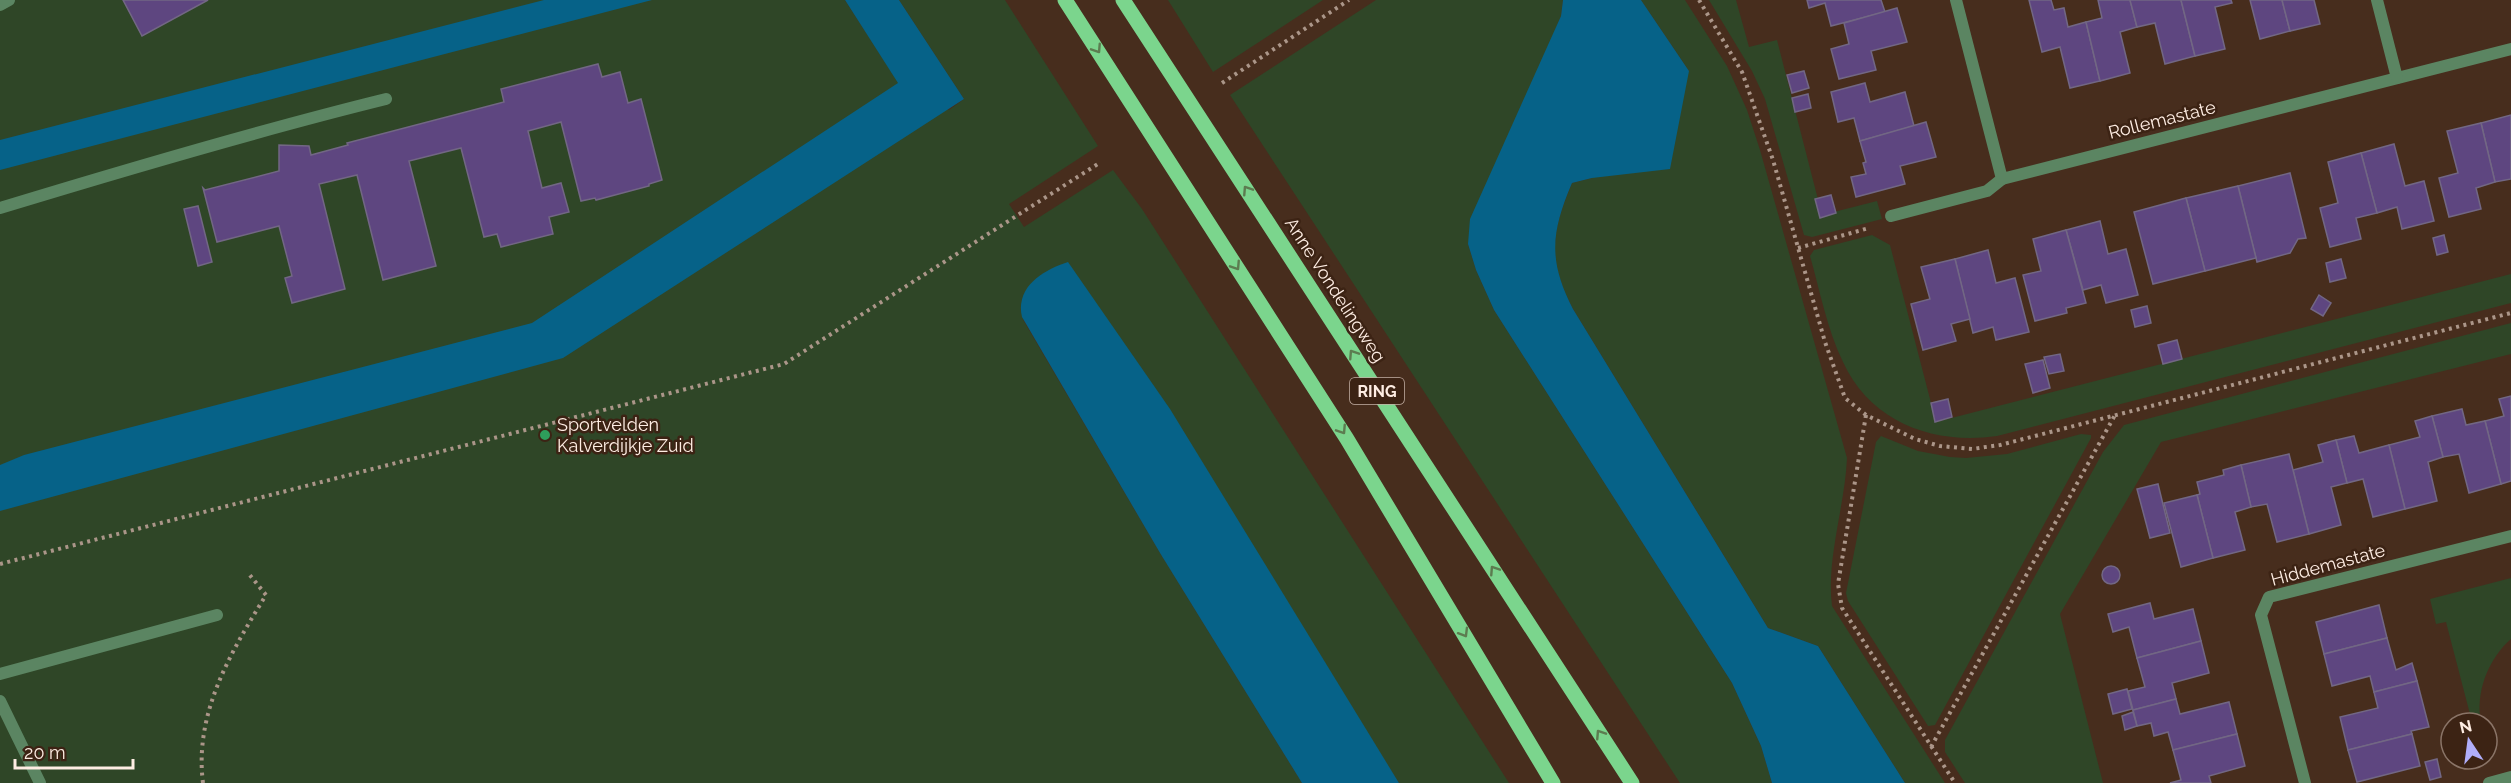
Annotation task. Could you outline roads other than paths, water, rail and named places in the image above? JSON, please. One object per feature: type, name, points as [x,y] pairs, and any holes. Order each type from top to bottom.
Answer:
[{"type":"main road","name":"RING","points":[[1065,0],[1347,439],[1553,783]]},
{"type":"main road","name":"Anne Vondelingweg","points":[[1123,0],[1632,783]]},
{"type":"street","points":[[0,5],[9,0]]},
{"type":"street","points":[[1956,0],[2002,179]]},
{"type":"street","points":[[2377,0],[2397,78]]},
{"type":"street","name":"Rollemastate","points":[[1891,216],[1987,191],[2002,179],[2511,49]]},
{"type":"street","points":[[0,208],[176,154],[287,123],[386,99]]},
{"type":"street","name":"Hiddemastate","points":[[2305,783],[2261,615],[2269,597],[2511,536]]},
{"type":"street","points":[[0,674],[217,615]]},
{"type":"street","points":[[0,701],[40,783]]},
{"type":"street","points":[[2489,783],[2511,777]]},
{"type":"water","points":[[544,0],[652,0],[0,170],[0,140]]},
{"type":"water","points":[[845,0],[899,0],[964,99],[563,358],[0,511],[0,465],[24,455],[532,323],[898,83]]},
{"type":"water","points":[[1563,0],[1641,0],[1689,71],[1670,169],[1592,178],[1572,183],[1560,217],[1555,246],[1559,276],[1565,292],[1573,309],[1768,628],[1818,646],[1905,783],[1772,783],[1761,746],[1732,683],[1494,310],[1476,270],[1468,244],[1470,219],[1561,16]]},
{"type":"water","points":[[1068,262],[1170,409],[1399,783],[1302,783],[1160,553],[1022,317],[1023,297],[1033,281],[1049,270]]},
{"type":"place","name":"Sportvelden Kalverdijkje Zuid","points":[[545,435]]}]
